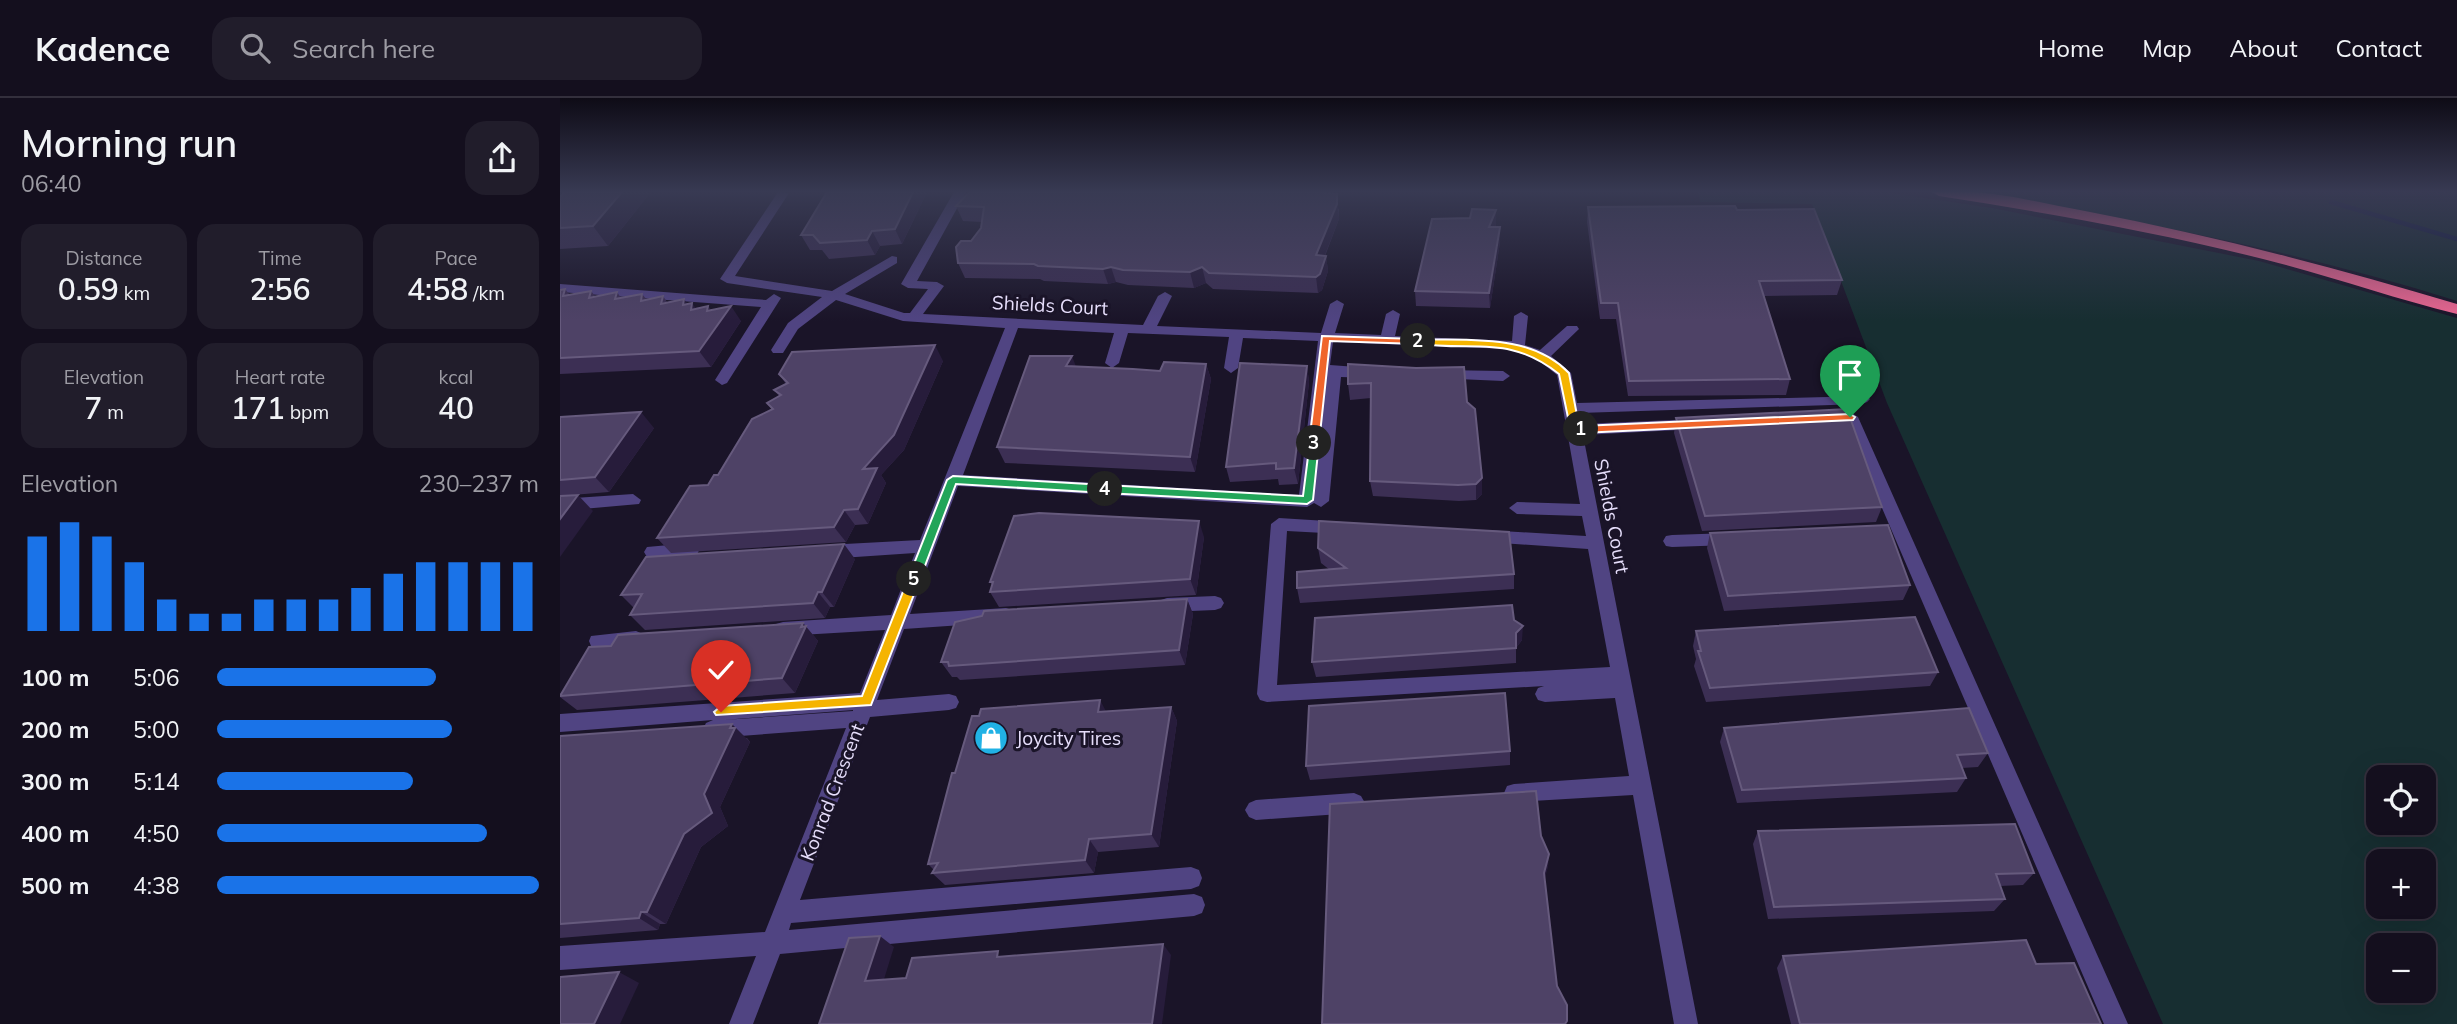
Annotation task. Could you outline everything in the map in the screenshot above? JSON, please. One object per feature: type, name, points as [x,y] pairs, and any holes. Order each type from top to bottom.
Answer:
[{"type":"highway","points":[[2172,235],[2269,256],[2457,309]]},
{"type":"street","name":"Shields Court","points":[[755,235],[726,279],[834,295],[903,317],[1518,348],[1542,356],[1564,373],[1686,1024]]},
{"type":"street","points":[[914,317],[937,286],[908,284],[935,235]]},
{"type":"street","points":[[778,350],[793,326],[834,295],[892,260]]},
{"type":"street","points":[[722,380],[783,287]]},
{"type":"street","points":[[560,288],[770,304]]},
{"type":"street","points":[[1148,330],[1165,296]]},
{"type":"street","points":[[953,480],[1307,500],[1337,303]]},
{"type":"street","points":[[1387,340],[1393,314]]},
{"type":"street","points":[[1518,348],[1521,316]]},
{"type":"street","name":"Konrad Crescent","points":[[741,1024],[1013,324]]},
{"type":"street","points":[[1112,363],[1122,329]]},
{"type":"street","points":[[1542,356],[1572,329]]},
{"type":"street","points":[[1231,368],[1237,334]]},
{"type":"street","points":[[1321,502],[1334,372],[1331,338]]},
{"type":"street","points":[[1334,372],[1386,373]]},
{"type":"street","points":[[1425,374],[1503,376]]},
{"type":"street","points":[[1570,408],[1862,399]]},
{"type":"street","points":[[1808,419],[1850,417],[2116,1024]]},
{"type":"street","points":[[1574,430],[1711,424]]},
{"type":"street","points":[[560,505],[633,500]]},
{"type":"street","points":[[1517,508],[1589,510]]},
{"type":"street","points":[[1360,529],[1279,524],[1267,694],[1621,682]]},
{"type":"street","points":[[1874,532],[1901,530]]},
{"type":"street","points":[[1469,535],[1595,543]]},
{"type":"street","points":[[1672,541],[1753,538]]},
{"type":"street","points":[[806,548],[929,540]]},
{"type":"street","points":[[649,558],[704,554]]},
{"type":"street","points":[[1145,607],[1214,603]]},
{"type":"street","points":[[761,630],[1020,614]]},
{"type":"street","points":[[598,641],[652,637]]},
{"type":"street","points":[[1545,694],[1621,682]]},
{"type":"street","points":[[560,740],[949,702]]},
{"type":"street","points":[[560,723],[863,710]]},
{"type":"street","points":[[1488,795],[1640,785]]},
{"type":"street","points":[[1256,810],[1379,802]]},
{"type":"street","points":[[784,914],[1191,878]]},
{"type":"street","points":[[560,958],[773,943],[1194,905]]},
{"type":"green space","points":[[1824,235],[2129,235],[2259,261],[2457,318],[2457,1024],[2163,1024],[1887,403]]},
{"type":"green space","points":[[2203,235],[2457,235],[2457,301],[2338,267]]},
{"type":"building","points":[[813,235],[870,235],[867,240],[820,243]]},
{"type":"building","points":[[975,235],[1324,235],[1316,255],[1326,256],[1320,274],[1316,277],[1209,273],[1202,267],[1190,272],[958,263],[956,247],[961,241],[971,241]]},
{"type":"building","points":[[1428,235],[1499,235],[1489,293],[1415,291]]},
{"type":"building","points":[[1592,235],[1824,235],[1842,280],[1759,281],[1790,379],[1629,381],[1618,303],[1601,303]]},
{"type":"building","points":[[565,289],[563,296],[591,291],[589,298],[617,292],[615,299],[642,294],[641,301],[663,296],[661,304],[684,299],[683,305],[692,303],[691,310],[708,306],[707,311],[731,306],[699,351],[560,358],[560,290]]},
{"type":"building","points":[[935,345],[894,435],[863,469],[877,468],[858,509],[844,510],[834,527],[657,538],[690,486],[708,485],[714,475],[718,475],[752,419],[773,409],[767,403],[781,395],[774,390],[788,383],[779,374],[792,352]]},
{"type":"building","points":[[1030,356],[1072,356],[1066,366],[1160,371],[1164,362],[1206,364],[1190,457],[997,447]]},
{"type":"building","points":[[1240,363],[1307,366],[1294,468],[1276,469],[1276,463],[1226,467]]},
{"type":"building","points":[[1348,364],[1416,368],[1464,367],[1467,402],[1475,409],[1482,478],[1476,484],[1458,485],[1370,481],[1371,383],[1348,384]]},
{"type":"building","points":[[1847,409],[1882,507],[1705,516],[1676,418]]},
{"type":"building","points":[[641,412],[595,477],[560,480],[560,417]]},
{"type":"building","points":[[578,495],[560,519],[560,496]]},
{"type":"building","points":[[1039,513],[1199,521],[1190,579],[990,592],[993,582],[990,582],[1014,516]]},
{"type":"building","points":[[1319,521],[1509,532],[1514,574],[1297,588],[1297,572],[1346,568],[1318,548]]},
{"type":"building","points":[[1888,525],[1910,585],[1728,596],[1710,533]]},
{"type":"building","points":[[844,544],[822,592],[818,592],[813,603],[630,615],[642,594],[621,595],[646,557]]},
{"type":"building","points":[[1187,599],[1179,650],[949,666],[948,662],[941,662],[955,622],[982,616],[984,611]]},
{"type":"building","points":[[1512,605],[1514,620],[1523,626],[1516,633],[1516,648],[1312,662],[1315,618]]},
{"type":"building","points":[[1915,617],[1938,672],[1710,688],[1698,651],[1701,651],[1696,631]]},
{"type":"building","points":[[803,623],[801,627],[806,626],[782,678],[560,696],[589,647],[611,646],[618,635]]},
{"type":"building","points":[[1505,693],[1510,751],[1306,766],[1309,706]]},
{"type":"building","points":[[1100,700],[1098,712],[1171,707],[1151,834],[1089,839],[1085,860],[932,873],[938,863],[928,864],[952,773],[955,773],[972,716],[979,716],[981,709]]},
{"type":"building","points":[[1969,708],[1988,753],[1957,755],[1966,778],[1742,790],[1724,728]]},
{"type":"building","points":[[732,724],[730,728],[735,728],[704,794],[712,813],[684,834],[647,912],[641,912],[639,918],[560,924],[560,736]]},
{"type":"building","points":[[1536,791],[1541,836],[1549,854],[1544,873],[1557,986],[1567,1005],[1565,1024],[1322,1024],[1330,804]]},
{"type":"building","points":[[2015,824],[2034,873],[1996,874],[2005,899],[1774,907],[1758,831]]},
{"type":"building","points":[[880,936],[865,981],[906,978],[912,958],[998,951],[997,957],[1163,944],[1152,1024],[819,1024],[849,938]]},
{"type":"building","points":[[2026,940],[2036,964],[2074,963],[2101,1024],[1800,1024],[1783,956]]},
{"type":"building","points":[[619,972],[594,1024],[560,1024],[560,977]]},
{"type":"waterway","points":[[2444,235],[2457,239]]},
{"type":"place","name":"Joycity Tires","points":[[991,738]]},
{"type":"route","points":[[721,712],[867,701],[953,480],[1307,500],[1326,338],[1510,345],[1542,356],[1564,373],[1574,430],[1850,417]]}]
